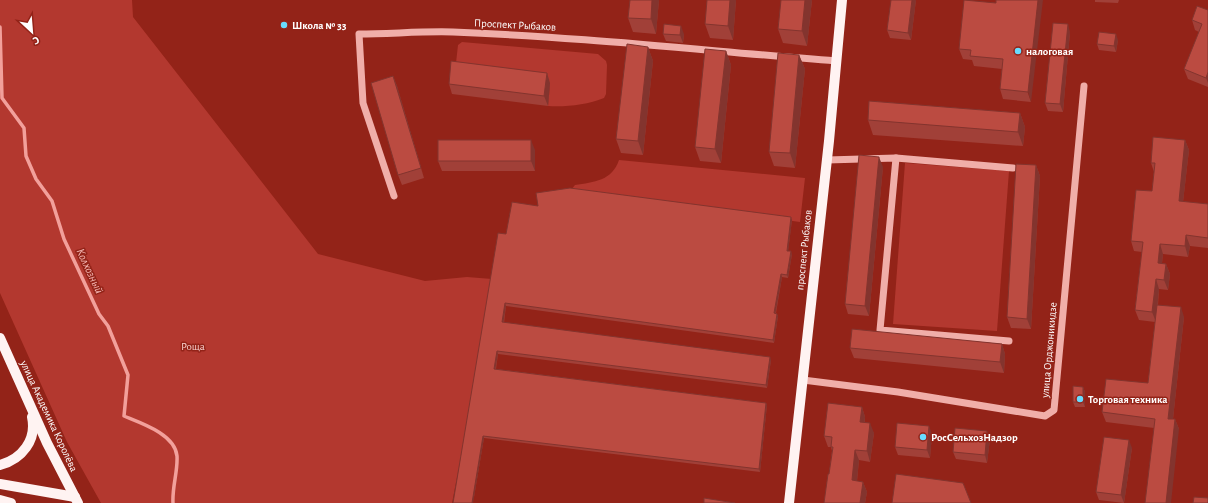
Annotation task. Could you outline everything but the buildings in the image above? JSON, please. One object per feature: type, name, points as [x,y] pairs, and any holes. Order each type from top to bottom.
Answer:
[{"type":"main road","name":"проспект Рыбаков","points":[[789,503],[827,160],[842,0]]},
{"type":"main road","name":"улица Академика Королёва","points":[[0,338],[30,407],[76,500]]},
{"type":"main road","points":[[0,465],[15,459],[25,450],[31,440],[34,425],[30,407]]},
{"type":"main road","points":[[0,484],[76,500]]},
{"type":"main road","points":[[0,500],[11,503]]},
{"type":"street","name":"Проспект Рыбаков","points":[[394,196],[363,103],[359,34],[451,32],[617,42],[836,61]]},
{"type":"street","name":"улица Орджоникидзе","points":[[803,380],[898,392],[1045,416],[1054,410],[1084,86]]},
{"type":"street","points":[[896,158],[880,330],[1009,341]]},
{"type":"street","points":[[827,160],[896,158],[1013,168]]},
{"type":"green space","name":"Роща","points":[[0,0],[132,0],[133,17],[318,254],[425,281],[467,277],[492,279],[469,416],[452,503],[101,503],[67,442],[0,293]]},
{"type":"green space","points":[[462,42],[598,54],[606,61],[607,65],[606,94],[604,98],[584,104],[548,106],[550,84],[455,72],[458,45]]},
{"type":"green space","points":[[619,160],[805,178],[800,222],[571,190],[575,185],[595,181],[607,176],[616,167]]},
{"type":"green space","points":[[905,163],[1009,171],[997,331],[893,324]]},
{"type":"waterway","name":"Колхозный","points":[[0,27],[2,98],[24,128],[26,156],[36,179],[52,201],[64,239],[99,314],[108,326],[128,375],[124,416],[156,430],[170,441],[175,448],[177,467],[173,491],[173,503]]},
{"type":"place","name":"Школа № 33","points":[[284,25]]},
{"type":"place","name":"налоговая","points":[[1018,51]]},
{"type":"place","name":"Торговая техника","points":[[1080,399]]},
{"type":"place","name":"РосСельхозНадзор","points":[[923,437]]}]
